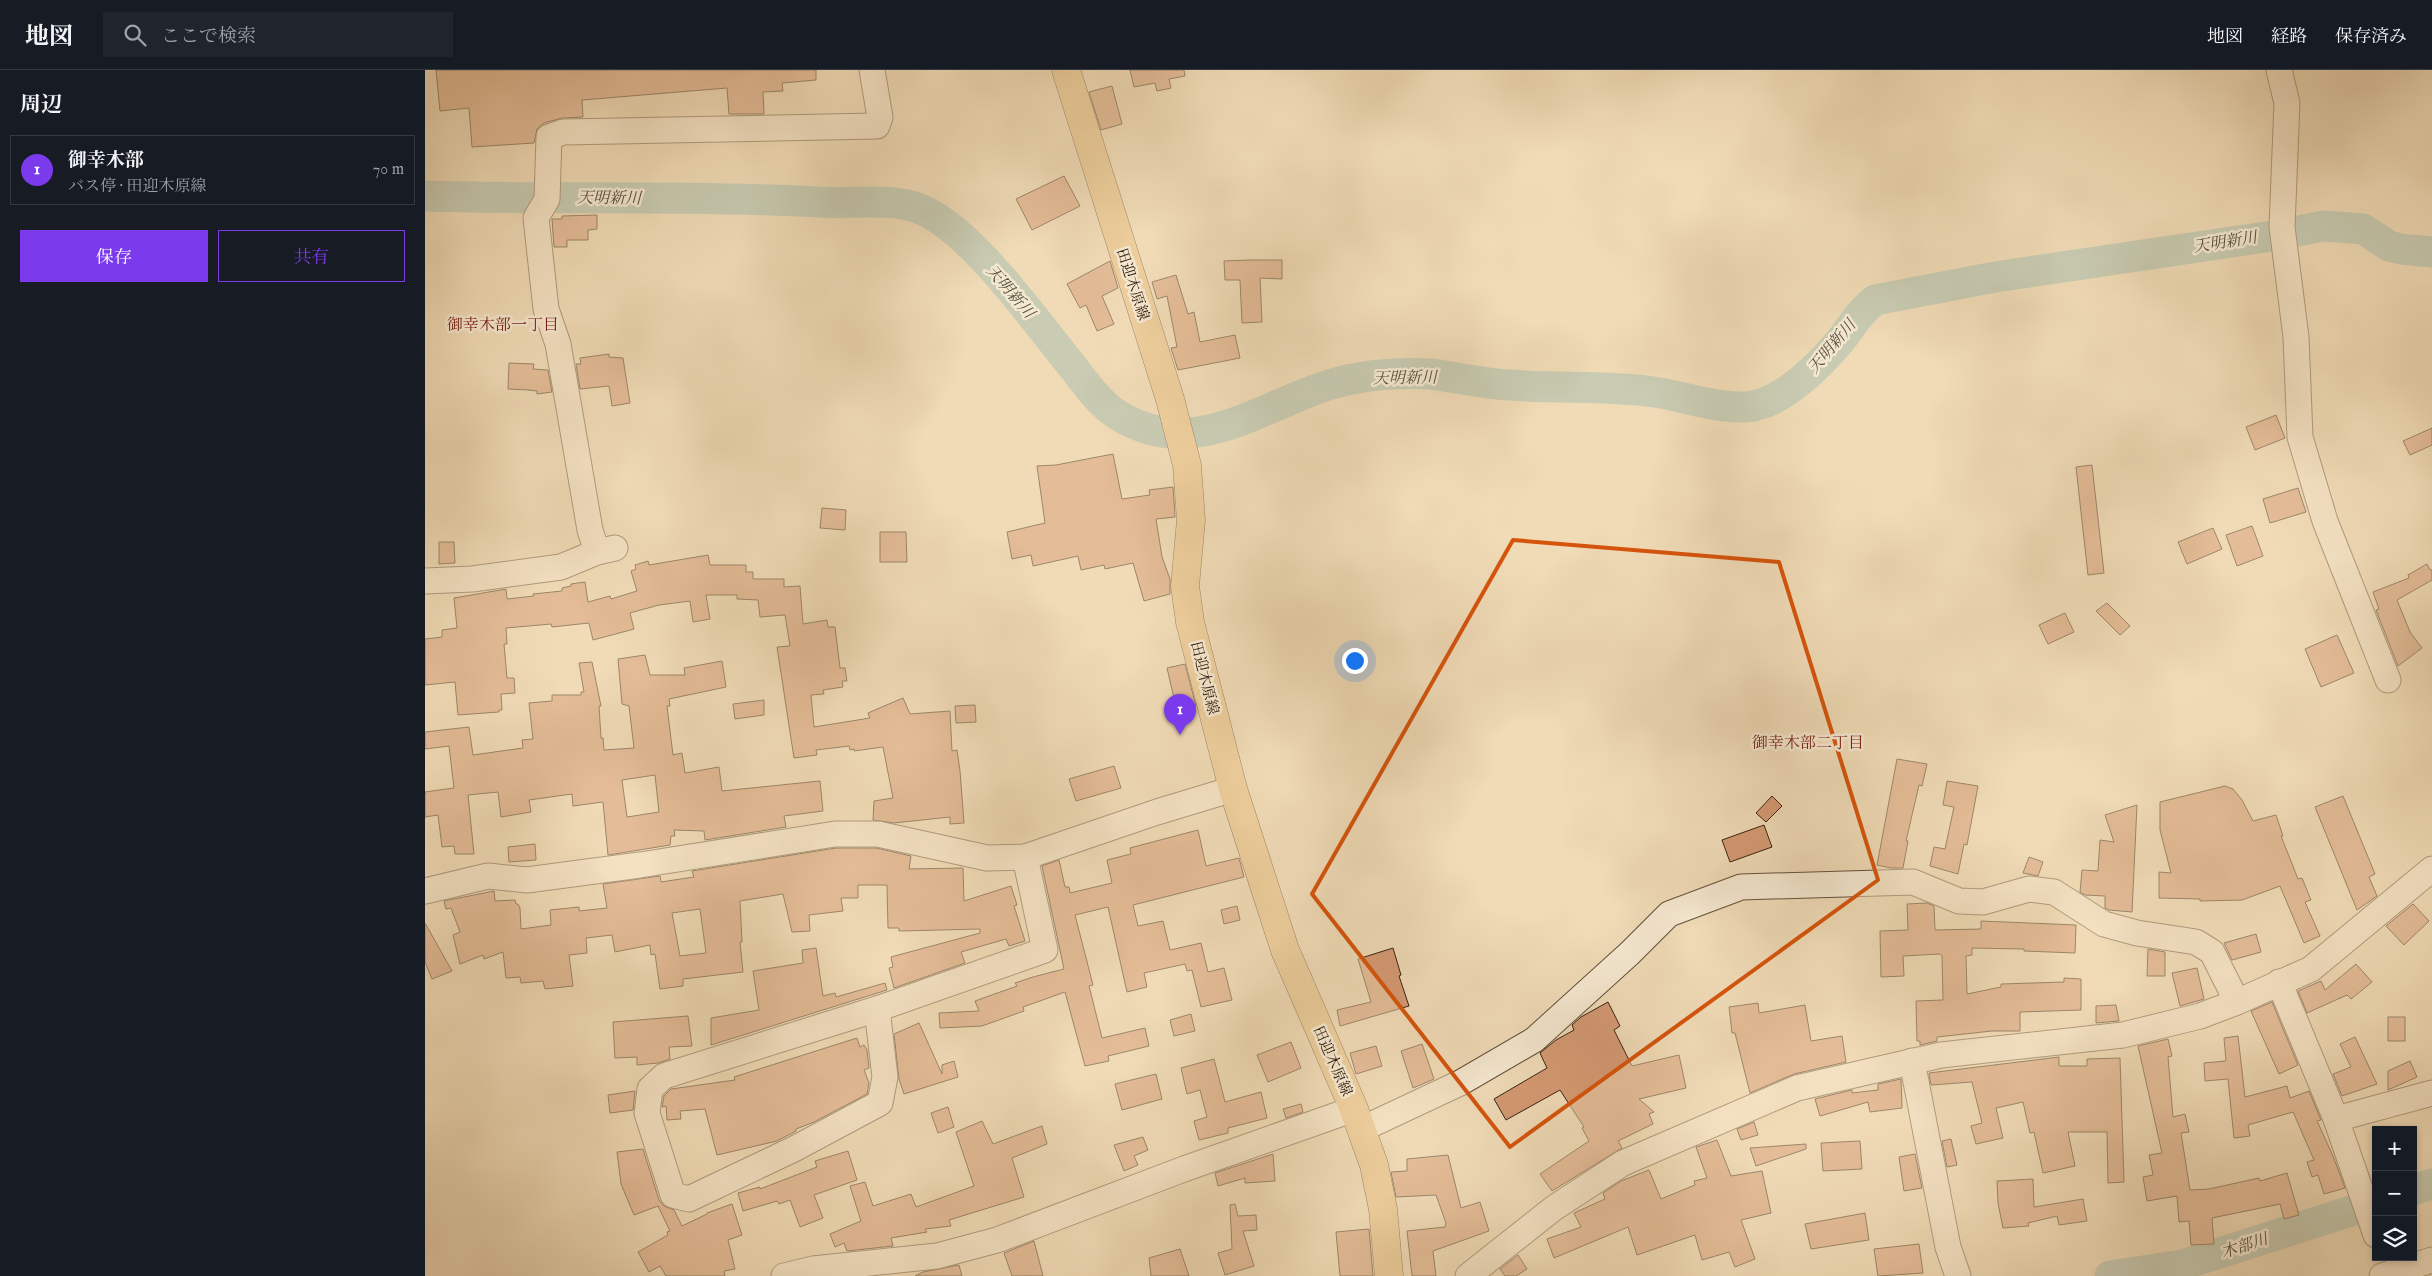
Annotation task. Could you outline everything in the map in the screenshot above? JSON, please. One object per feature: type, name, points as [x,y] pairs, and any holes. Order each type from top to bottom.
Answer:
[{"type":"main road","name":"田迎木原線","points":[[1066,70],[1170,399],[1184,450],[1191,520],[1185,586],[1189,613],[1233,789],[1285,950],[1358,1119],[1374,1165],[1383,1209],[1389,1276]]},
{"type":"street","points":[[425,582],[472,579],[561,567],[606,550],[590,530],[558,344],[546,309],[536,218],[547,199],[550,136],[563,132],[877,126],[880,117],[872,70]]},
{"type":"street","points":[[2279,70],[2287,103],[2282,227],[2296,338],[2299,437],[2325,521],[2388,680]]},
{"type":"street","points":[[425,891],[488,876],[527,880],[640,865],[835,834],[878,834],[987,858],[1025,857],[1157,812],[1233,789]]},
{"type":"street","points":[[877,1009],[885,1078],[880,1103],[795,1149],[689,1199],[673,1195],[647,1114],[650,1089],[664,1076],[877,1009],[1045,950],[1025,857]]},
{"type":"street","points":[[1468,1276],[1554,1208],[1623,1164],[1797,1088],[1941,1055],[2123,1035],[2200,1016],[2237,1002],[2311,969],[2432,869]]},
{"type":"street","points":[[784,1276],[813,1269],[937,1256],[997,1240],[1184,1169],[1358,1119],[1460,1083],[1534,1040],[1630,953],[1669,914],[1741,888],[1913,882],[1959,901],[1983,902],[2029,889],[2054,892],[2104,924],[2137,933],[2196,942],[2212,952],[2237,1002]]},
{"type":"street","points":[[2279,982],[2336,1119],[2372,1223]]},
{"type":"street","points":[[1912,1061],[1955,1267]]},
{"type":"street","points":[[2336,1119],[2432,1094]]},
{"type":"street","points":[[2385,1269],[2432,1260]]},
{"type":"highlighted area","points":[[1513,540],[1779,562],[1878,880],[1510,1147],[1312,894]]},
{"type":"building","points":[[436,70],[816,70],[816,80],[782,83],[783,91],[763,92],[764,114],[729,114],[727,88],[582,100],[583,117],[562,118],[544,123],[537,129],[534,143],[472,147],[469,108],[440,111]]},
{"type":"building","points":[[1130,70],[1184,70],[1185,76],[1169,79],[1171,88],[1157,91],[1155,83],[1134,87]]},
{"type":"building","points":[[1112,86],[1122,124],[1101,130],[1089,92]]},
{"type":"building","points":[[1064,176],[1080,206],[1032,230],[1016,199]]},
{"type":"building","points":[[597,215],[597,229],[588,230],[588,240],[567,240],[567,247],[554,247],[552,219],[562,219],[562,216]]},
{"type":"building","points":[[1282,260],[1282,279],[1260,278],[1262,322],[1242,323],[1240,280],[1225,280],[1224,261]]},
{"type":"building","points":[[1110,261],[1118,288],[1102,296],[1114,324],[1097,331],[1086,305],[1080,308],[1067,284]]},
{"type":"building","points":[[1176,275],[1188,314],[1194,312],[1200,342],[1235,335],[1240,358],[1178,370],[1171,348],[1177,347],[1167,296],[1157,299],[1152,282]]},
{"type":"building","points":[[609,354],[609,357],[623,358],[630,403],[612,406],[609,386],[580,389],[576,364],[581,364],[580,358]]},
{"type":"building","points":[[509,363],[534,364],[533,369],[548,370],[552,392],[537,394],[537,391],[508,389]]},
{"type":"building","points":[[2276,415],[2285,438],[2255,450],[2246,427]]},
{"type":"building","points":[[2432,428],[2432,445],[2410,455],[2403,441]]},
{"type":"building","points":[[1113,454],[1122,499],[1150,495],[1149,490],[1173,487],[1175,517],[1156,519],[1162,557],[1170,579],[1170,594],[1144,601],[1133,563],[1105,569],[1104,565],[1081,570],[1078,556],[1033,566],[1031,555],[1012,559],[1007,532],[1045,523],[1037,466],[1056,465]]},
{"type":"building","points":[[2092,465],[2104,573],[2088,575],[2076,467]]},
{"type":"building","points":[[2298,488],[2306,512],[2270,523],[2263,499]]},
{"type":"building","points":[[822,508],[846,510],[845,530],[820,528]]},
{"type":"building","points":[[2252,526],[2263,556],[2237,566],[2226,535]]},
{"type":"building","points":[[2213,528],[2222,549],[2187,564],[2178,542]]},
{"type":"building","points":[[880,532],[906,532],[907,562],[880,562]]},
{"type":"building","points":[[439,542],[454,542],[455,563],[439,564]]},
{"type":"building","points":[[708,555],[710,565],[746,565],[746,572],[753,572],[753,579],[784,579],[784,587],[800,586],[803,624],[827,620],[828,627],[835,627],[840,668],[845,668],[847,681],[842,681],[843,687],[823,690],[824,694],[811,695],[814,727],[870,718],[868,713],[903,698],[910,714],[950,711],[952,751],[957,750],[964,823],[950,824],[950,817],[894,823],[873,820],[874,801],[893,798],[883,747],[854,751],[854,749],[850,750],[849,746],[816,750],[817,755],[794,758],[777,647],[790,646],[785,615],[760,617],[758,600],[737,599],[737,595],[706,595],[710,619],[693,622],[690,601],[659,605],[630,613],[634,629],[593,640],[589,623],[552,627],[551,624],[506,628],[507,644],[504,644],[507,678],[514,678],[515,693],[501,694],[502,710],[499,710],[499,712],[458,715],[455,682],[425,685],[425,639],[442,637],[442,630],[457,628],[454,598],[506,589],[507,599],[534,596],[533,594],[562,591],[562,588],[571,586],[571,584],[585,582],[588,602],[610,596],[611,599],[637,591],[631,571],[636,569],[635,565],[648,561],[649,565]]},
{"type":"building","points":[[2427,564],[2430,570],[2432,570],[2432,580],[2397,600],[2410,632],[2422,648],[2398,666],[2376,610],[2379,609],[2373,592],[2409,578],[2408,575]]},
{"type":"building","points":[[2107,603],[2130,626],[2120,635],[2096,611]]},
{"type":"building","points":[[2065,613],[2074,632],[2048,644],[2039,625]]},
{"type":"building","points":[[2337,635],[2354,673],[2321,687],[2305,649]]},
{"type":"building","points":[[645,655],[650,675],[685,675],[684,668],[722,661],[726,687],[669,699],[670,706],[667,706],[673,755],[682,753],[685,773],[719,767],[722,791],[820,781],[823,811],[784,816],[786,827],[705,840],[704,831],[674,830],[675,836],[671,836],[670,845],[608,855],[603,802],[573,806],[572,794],[529,800],[531,812],[501,817],[498,792],[468,795],[474,854],[455,854],[454,846],[442,847],[438,815],[425,817],[425,792],[454,788],[449,746],[425,749],[425,732],[469,727],[473,755],[523,748],[522,740],[533,739],[529,703],[552,701],[552,695],[581,695],[581,692],[584,692],[579,663],[592,662],[601,706],[599,706],[601,738],[603,738],[604,750],[634,748],[629,706],[622,704],[618,659]],"holes":[[[655,775],[659,812],[627,817],[622,780]]]},
{"type":"building","points":[[1185,664],[1196,706],[1177,711],[1167,668]]},
{"type":"building","points":[[764,700],[764,715],[735,719],[733,704]]},
{"type":"building","points":[[975,705],[976,722],[956,723],[955,706]]},
{"type":"building","points":[[1897,759],[1927,764],[1922,786],[1919,785],[1906,841],[1908,841],[1903,868],[1891,868],[1877,865]]},
{"type":"building","points":[[1114,766],[1121,788],[1076,801],[1069,779]]},
{"type":"building","points":[[1947,781],[1978,786],[1967,845],[1964,844],[1958,874],[1930,866],[1934,847],[1945,849],[1954,807],[1943,805]]},
{"type":"building","points":[[2225,786],[2233,789],[2242,800],[2253,821],[2276,815],[2283,836],[2281,836],[2298,879],[2302,878],[2311,900],[2305,902],[2320,936],[2304,943],[2280,886],[2242,900],[2200,901],[2200,899],[2159,898],[2159,872],[2171,873],[2160,830],[2160,802]]},
{"type":"building","points":[[1772,796],[1782,806],[1766,822],[1756,813]]},
{"type":"building","points":[[2343,796],[2375,874],[2369,877],[2377,896],[2357,910],[2315,807]]},
{"type":"building","points":[[2137,805],[2132,912],[2109,910],[2105,908],[2105,896],[2085,895],[2080,892],[2082,870],[2098,871],[2100,840],[2114,842],[2105,815]]},
{"type":"building","points":[[1764,825],[1772,847],[1730,862],[1722,840]]},
{"type":"building","points":[[1198,830],[1206,866],[1239,858],[1244,877],[1133,905],[1138,926],[1163,921],[1170,950],[1201,943],[1208,972],[1224,968],[1232,1000],[1201,1007],[1192,970],[1187,971],[1185,964],[1144,973],[1147,987],[1127,992],[1108,907],[1075,915],[1093,985],[1089,986],[1102,1038],[1145,1028],[1149,1046],[1108,1056],[1109,1061],[1085,1066],[1065,992],[1023,1007],[1024,1011],[982,1026],[940,1028],[939,1013],[979,1011],[975,1001],[1017,986],[1015,983],[1064,969],[1042,866],[1059,860],[1065,887],[1069,887],[1070,893],[1112,883],[1107,860],[1131,854],[1130,848]]},
{"type":"building","points":[[535,844],[536,860],[509,862],[508,847]]},
{"type":"building","points":[[836,848],[876,848],[911,856],[909,869],[963,868],[964,901],[1011,886],[1017,905],[1014,906],[1025,941],[1009,946],[1006,939],[961,952],[965,963],[894,988],[889,968],[893,967],[891,957],[980,933],[980,929],[899,931],[899,928],[888,928],[887,885],[858,885],[858,898],[841,898],[843,911],[809,915],[810,931],[792,932],[783,894],[740,901],[742,942],[740,942],[743,972],[683,979],[683,986],[660,989],[655,954],[651,955],[650,945],[615,952],[612,935],[586,938],[587,953],[569,955],[573,986],[545,989],[543,981],[521,983],[520,977],[506,978],[503,952],[484,959],[483,955],[460,964],[453,935],[460,932],[451,908],[446,909],[444,901],[494,891],[495,901],[515,900],[516,904],[518,904],[520,908],[521,929],[551,925],[550,910],[579,907],[579,911],[607,908],[603,884],[660,876],[661,882],[694,877],[692,871]],"holes":[[[700,909],[706,953],[680,956],[672,913]]]},
{"type":"building","points":[[2029,857],[2043,862],[2038,876],[2023,873]]},
{"type":"building","points":[[1927,903],[1934,906],[1935,930],[1981,929],[1981,921],[2076,925],[2075,953],[2024,951],[2024,949],[1972,948],[1972,955],[1966,956],[1967,994],[2001,987],[2001,984],[2064,982],[2064,978],[2081,979],[2081,1010],[2020,1012],[2020,1031],[1992,1031],[1937,1037],[1937,1041],[1920,1045],[1920,1041],[1917,1041],[1916,1001],[1943,1000],[1942,956],[1940,954],[1903,956],[1904,976],[1881,977],[1880,931],[1908,930],[1907,904]]},
{"type":"building","points":[[2413,904],[2429,921],[2404,945],[2386,926]]},
{"type":"building","points":[[1237,906],[1240,920],[1224,924],[1221,910]]},
{"type":"building","points":[[425,923],[452,971],[432,979],[425,962]]},
{"type":"building","points":[[2256,934],[2261,952],[2232,960],[2224,943]]},
{"type":"building","points":[[816,948],[823,996],[835,993],[836,997],[885,983],[887,990],[711,1045],[711,1018],[759,1010],[753,971],[803,963],[802,950]]},
{"type":"building","points":[[1393,948],[1401,975],[1399,976],[1409,1006],[1340,1026],[1337,1010],[1371,1002],[1358,959]]},
{"type":"building","points":[[2148,949],[2165,952],[2165,976],[2147,976]]},
{"type":"building","points":[[2356,964],[2372,982],[2351,999],[2347,995],[2307,1013],[2298,991],[2321,981],[2325,990]]},
{"type":"building","points":[[2197,968],[2204,999],[2180,1006],[2172,973]]},
{"type":"building","points":[[1608,1002],[1620,1026],[1614,1030],[1632,1066],[1679,1055],[1686,1088],[1639,1099],[1654,1112],[1649,1114],[1653,1124],[1618,1141],[1622,1148],[1552,1191],[1540,1174],[1589,1141],[1582,1128],[1584,1127],[1560,1090],[1506,1120],[1494,1099],[1547,1068],[1540,1053],[1556,1040],[1574,1030],[1572,1025],[1581,1017]]},
{"type":"building","points":[[2272,1002],[2298,1065],[2279,1074],[2251,1011]]},
{"type":"building","points":[[1758,1003],[1759,1013],[1805,1005],[1811,1041],[1842,1036],[1846,1062],[1794,1074],[1750,1093],[1735,1033],[1732,1033],[1729,1007]]},
{"type":"building","points":[[2116,1005],[2119,1021],[2096,1023],[2096,1006]]},
{"type":"building","points":[[1191,1014],[1195,1031],[1174,1036],[1170,1020]]},
{"type":"building","points":[[688,1016],[692,1046],[669,1047],[670,1059],[658,1063],[637,1065],[637,1057],[615,1058],[613,1022]]},
{"type":"building","points":[[2388,1017],[2405,1017],[2405,1041],[2388,1041]]},
{"type":"building","points":[[919,1023],[942,1074],[942,1065],[954,1061],[958,1077],[904,1094],[899,1079],[894,1034]]},
{"type":"building","points":[[2238,1036],[2245,1097],[2287,1086],[2290,1098],[2309,1091],[2321,1120],[2317,1121],[2345,1188],[2324,1194],[2318,1175],[2312,1177],[2307,1162],[2314,1160],[2293,1112],[2248,1125],[2250,1136],[2234,1138],[2228,1079],[2205,1081],[2204,1063],[2226,1061],[2224,1038]]},
{"type":"building","points":[[2355,1037],[2377,1084],[2342,1096],[2333,1074],[2351,1067],[2340,1044]]},
{"type":"building","points":[[857,1038],[860,1047],[864,1045],[867,1050],[869,1068],[864,1070],[869,1083],[867,1094],[814,1122],[796,1129],[796,1131],[777,1141],[717,1155],[705,1109],[680,1111],[681,1119],[667,1120],[666,1106],[662,1107],[664,1096],[671,1089],[735,1080],[734,1077]]},
{"type":"building","points":[[2168,1039],[2172,1056],[2168,1057],[2173,1117],[2185,1114],[2189,1132],[2181,1133],[2190,1190],[2209,1189],[2259,1178],[2260,1181],[2287,1173],[2299,1215],[2284,1219],[2280,1204],[2212,1218],[2214,1244],[2191,1245],[2189,1221],[2179,1222],[2177,1196],[2147,1201],[2143,1177],[2153,1175],[2149,1155],[2162,1153],[2138,1046]]},
{"type":"building","points":[[1291,1042],[1301,1068],[1268,1082],[1257,1055]]},
{"type":"building","points":[[1422,1044],[1434,1079],[1413,1088],[1401,1051]]},
{"type":"building","points":[[1376,1046],[1382,1066],[1356,1074],[1350,1053]]},
{"type":"building","points":[[2059,1057],[2059,1066],[2087,1066],[2087,1059],[2120,1058],[2124,1182],[2108,1183],[2107,1132],[2068,1132],[2075,1166],[2043,1173],[2034,1132],[2030,1133],[2023,1102],[1996,1108],[2003,1138],[1976,1144],[1971,1126],[1982,1123],[1972,1082],[1931,1085],[1929,1073]]},
{"type":"building","points":[[1214,1059],[1225,1102],[1261,1092],[1267,1118],[1228,1128],[1228,1133],[1199,1140],[1194,1121],[1207,1117],[1200,1090],[1187,1094],[1181,1068]]},
{"type":"building","points":[[2410,1061],[2417,1077],[2388,1090],[2388,1071]]},
{"type":"building","points":[[1156,1074],[1162,1099],[1122,1110],[1115,1084]]},
{"type":"building","points":[[1901,1079],[1902,1108],[1870,1112],[1868,1102],[1820,1116],[1815,1099],[1852,1090],[1852,1093],[1878,1090],[1878,1084]]},
{"type":"building","points":[[635,1091],[633,1110],[610,1113],[608,1095]]},
{"type":"building","points":[[1301,1104],[1303,1112],[1286,1118],[1283,1109]]},
{"type":"building","points":[[948,1107],[954,1127],[938,1133],[931,1113]]},
{"type":"building","points":[[982,1121],[993,1144],[1042,1126],[1047,1144],[1012,1158],[1024,1197],[949,1220],[951,1226],[925,1229],[927,1232],[891,1238],[893,1246],[847,1251],[844,1243],[835,1247],[830,1234],[861,1221],[850,1186],[865,1182],[873,1206],[911,1194],[916,1207],[974,1186],[956,1132]]},
{"type":"building","points":[[1754,1122],[1758,1135],[1741,1140],[1737,1129]]},
{"type":"building","points":[[1143,1137],[1148,1150],[1134,1156],[1138,1165],[1124,1171],[1114,1145]]},
{"type":"building","points":[[1951,1139],[1957,1165],[1947,1167],[1942,1141]]},
{"type":"building","points":[[1717,1140],[1731,1176],[1762,1171],[1771,1213],[1741,1220],[1755,1259],[1735,1267],[1729,1252],[1702,1260],[1695,1235],[1637,1255],[1628,1227],[1554,1258],[1547,1239],[1581,1227],[1574,1213],[1605,1199],[1603,1193],[1621,1181],[1649,1170],[1661,1199],[1695,1185],[1694,1181],[1707,1178],[1696,1147]]},
{"type":"building","points":[[1860,1141],[1862,1169],[1823,1171],[1821,1143]]},
{"type":"building","points":[[1806,1144],[1806,1149],[1756,1166],[1750,1148]]},
{"type":"building","points":[[643,1149],[659,1200],[664,1206],[674,1210],[682,1226],[707,1213],[732,1204],[742,1235],[728,1240],[735,1269],[724,1271],[725,1276],[666,1276],[660,1266],[649,1272],[638,1252],[668,1235],[667,1232],[670,1231],[658,1206],[634,1215],[621,1184],[617,1152]]},
{"type":"building","points":[[848,1151],[857,1180],[814,1195],[823,1218],[800,1227],[790,1200],[779,1204],[777,1201],[743,1211],[738,1193],[760,1187],[760,1189],[817,1167],[815,1161]]},
{"type":"building","points":[[1273,1154],[1275,1181],[1245,1183],[1245,1178],[1218,1186],[1215,1173]]},
{"type":"building","points":[[1915,1154],[1922,1188],[1904,1191],[1899,1157]]},
{"type":"building","points":[[1448,1155],[1461,1208],[1480,1202],[1489,1231],[1433,1251],[1436,1276],[1412,1276],[1407,1231],[1445,1227],[1446,1223],[1436,1195],[1396,1197],[1391,1172],[1407,1171],[1407,1159]]},
{"type":"building","points":[[2033,1179],[2034,1207],[2083,1199],[2087,1221],[2059,1225],[2057,1216],[2028,1223],[2029,1226],[2003,1228],[1998,1203],[1997,1181]]},
{"type":"building","points":[[1235,1204],[1238,1216],[1256,1215],[1257,1230],[1243,1231],[1254,1266],[1225,1275],[1218,1253],[1232,1249],[1230,1205]]},
{"type":"building","points":[[1865,1213],[1869,1240],[1811,1249],[1805,1224]]},
{"type":"building","points":[[1369,1229],[1373,1276],[1340,1276],[1336,1232]]},
{"type":"building","points":[[1034,1241],[1043,1276],[1012,1276],[1004,1253]]},
{"type":"building","points":[[1919,1244],[1923,1273],[1878,1276],[1874,1249]]},
{"type":"building","points":[[1180,1249],[1189,1276],[1151,1276],[1149,1258]]},
{"type":"building","points":[[1518,1255],[1527,1269],[1516,1276],[1505,1276],[1500,1269]]},
{"type":"building","points":[[959,1265],[962,1276],[915,1276],[923,1272]]},
{"type":"waterway","name":"天明新川","points":[[425,196],[880,202],[915,207],[935,217],[957,233],[978,253],[1000,276],[1100,401],[1107,407],[1121,417],[1152,430],[1182,433],[1212,429],[1241,420],[1328,385],[1358,378],[1394,374],[1430,374],[1480,382],[1528,386],[1636,390],[1666,394],[1706,403],[1745,407],[1769,401],[1781,395],[1805,377],[1827,356],[1855,321],[1875,300],[1995,277],[2272,236],[2324,226],[2363,229],[2389,246],[2432,252]]},
{"type":"waterway","name":"木部川","points":[[2417,1189],[2432,1184]]},
{"type":"waterway","name":"木部川","points":[[2110,1276],[2182,1265],[2372,1204]]},
{"type":"place","name":"御幸木部","points":[[1180,735]]},
{"type":"district","name":"御幸木部一丁目","points":[[503,324]]},
{"type":"district","name":"御幸木部二丁目","points":[[1808,742]]}]
